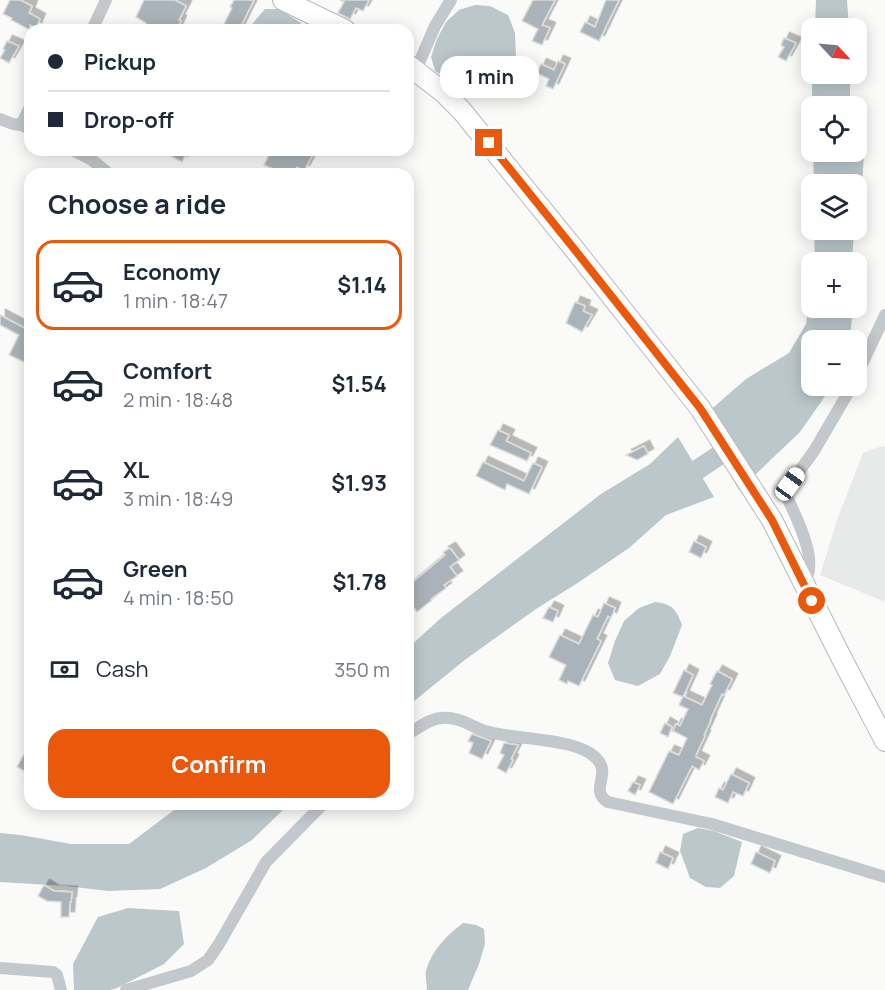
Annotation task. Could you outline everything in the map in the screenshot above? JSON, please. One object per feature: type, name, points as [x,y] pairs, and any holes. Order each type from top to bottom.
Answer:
[{"type":"main road","points":[[283,0],[333,24]]},
{"type":"main road","points":[[414,70],[443,92],[468,118],[700,408],[772,520],[885,741]]},
{"type":"street","points":[[95,24],[106,0]]},
{"type":"street","points":[[414,64],[451,0]]},
{"type":"street","points":[[0,119],[24,127]]},
{"type":"street","points":[[84,156],[102,168]]},
{"type":"street","points":[[867,353],[885,315]]},
{"type":"street","points":[[803,583],[809,572],[808,554],[806,542],[787,496],[788,489],[814,451],[846,396]]},
{"type":"street","points":[[414,730],[424,723],[440,718],[456,718],[486,732],[581,748],[596,756],[600,763],[603,770],[599,792],[608,802],[712,824],[885,877]]},
{"type":"street","points":[[126,990],[191,971],[208,960],[266,862],[317,810]]},
{"type":"street","points":[[0,968],[53,972],[57,975],[61,990]]},
{"type":"shaded area","points":[[816,0],[847,0],[848,18],[815,18]]},
{"type":"shaded area","points":[[475,5],[490,6],[508,15],[515,33],[516,57],[509,71],[494,87],[478,92],[435,71],[431,57],[446,22],[459,10]]},
{"type":"shaded area","points":[[265,9],[279,9],[301,23],[252,24]]},
{"type":"shaded area","points":[[812,84],[850,84],[850,96],[812,96]]},
{"type":"shaded area","points":[[813,162],[864,162],[863,174],[814,174]]},
{"type":"shaded area","points":[[814,240],[853,240],[853,252],[815,252]]},
{"type":"shaded area","points":[[807,318],[852,318],[851,330],[802,330]]},
{"type":"shaded area","points":[[801,333],[801,396],[825,396],[800,432],[739,490],[699,420],[746,379],[789,353]]},
{"type":"shaded area","points":[[678,437],[714,497],[666,515],[629,548],[536,609],[466,659],[414,701],[414,643],[441,618],[601,494],[650,464]]},
{"type":"shaded area","points":[[885,445],[885,602],[820,575],[837,520],[863,453]]},
{"type":"shaded area","points":[[655,602],[666,604],[673,609],[682,625],[670,656],[660,674],[638,686],[615,680],[608,663],[624,621],[639,608]]},
{"type":"shaded area","points":[[174,810],[283,810],[252,840],[206,868],[160,889],[108,891],[0,882],[0,833],[71,844],[129,844]]},
{"type":"shaded area","points":[[698,828],[714,831],[742,842],[734,876],[720,888],[706,887],[690,878],[680,851],[683,834]]},
{"type":"shaded area","points":[[128,908],[179,911],[184,944],[164,964],[117,988],[74,990],[73,964],[98,917]]},
{"type":"shaded area","points":[[463,923],[484,929],[485,944],[468,990],[427,990],[428,964],[446,938]]},
{"type":"building","points":[[10,0],[20,0],[32,6],[29,13],[40,19],[38,24],[24,24],[24,27],[3,14]]},
{"type":"building","points":[[144,0],[175,0],[186,6],[179,20],[181,21],[180,24],[146,24],[136,17]]},
{"type":"building","points":[[234,0],[254,0],[242,24],[224,24],[232,8],[230,7]]},
{"type":"building","points":[[340,0],[369,0],[363,11],[356,8],[350,19],[338,13],[344,2]]},
{"type":"building","points":[[533,0],[555,0],[542,25],[550,28],[542,45],[532,41],[538,29],[522,21]]},
{"type":"building","points":[[606,0],[619,0],[599,41],[580,32],[585,22],[595,27]]},
{"type":"building","points":[[784,38],[796,43],[786,61],[778,57],[784,47],[781,45]]},
{"type":"building","points":[[7,41],[19,46],[9,63],[0,58]]},
{"type":"building","points":[[558,61],[565,64],[553,89],[546,86],[549,79],[537,73],[541,64],[554,70]]},
{"type":"building","points":[[170,156],[185,156],[182,162]]},
{"type":"building","points":[[268,156],[312,156],[306,168],[271,168],[264,165]]},
{"type":"building","points":[[575,302],[585,306],[583,311],[592,315],[582,332],[566,323]]},
{"type":"building","points":[[0,315],[24,328],[24,362],[9,355],[19,335],[0,325]]},
{"type":"building","points":[[498,430],[509,435],[506,441],[531,453],[527,461],[490,445]]},
{"type":"building","points":[[644,446],[648,454],[637,460],[626,455]]},
{"type":"building","points":[[483,462],[524,481],[533,463],[542,467],[529,494],[507,484],[505,490],[476,476]]},
{"type":"building","points":[[694,541],[706,547],[701,558],[689,552]]},
{"type":"building","points":[[450,548],[459,560],[450,567],[457,576],[444,585],[446,588],[417,612],[414,608],[414,581],[445,555],[443,552]]},
{"type":"building","points":[[604,603],[615,608],[611,618],[608,616],[597,639],[601,641],[579,686],[559,680],[566,665],[549,657],[560,635],[579,644],[593,615],[598,617]]},
{"type":"building","points":[[549,607],[558,611],[553,622],[543,618]]},
{"type":"building","points":[[684,670],[693,675],[683,697],[673,693]]},
{"type":"building","points":[[717,671],[732,679],[724,695],[722,694],[696,755],[704,761],[699,770],[692,766],[673,804],[649,792],[669,751],[679,755],[687,738],[673,731],[676,724],[680,726],[688,709],[679,705],[683,696],[702,705]]},
{"type":"building","points":[[665,723],[672,727],[668,737],[660,733]]},
{"type":"building","points":[[472,734],[491,741],[482,759],[469,753],[473,743],[468,741]]},
{"type":"building","points":[[504,743],[518,745],[506,773],[497,768],[504,755],[500,753]]},
{"type":"building","points":[[24,754],[24,771],[17,767]]},
{"type":"building","points":[[731,774],[749,783],[743,796],[733,792],[728,803],[715,797],[719,788],[723,790]]},
{"type":"building","points":[[633,782],[640,785],[635,795],[628,791]]},
{"type":"building","points":[[660,852],[673,858],[668,869],[656,863]]},
{"type":"building","points":[[756,852],[775,861],[770,873],[751,864]]},
{"type":"building","points":[[44,885],[54,891],[72,892],[69,917],[61,917],[61,902],[47,901],[38,896]]},
{"type":"waterway","points":[[675,485],[740,441]]},
{"type":"route","points":[[489,143],[700,408],[772,520],[812,601]]}]
